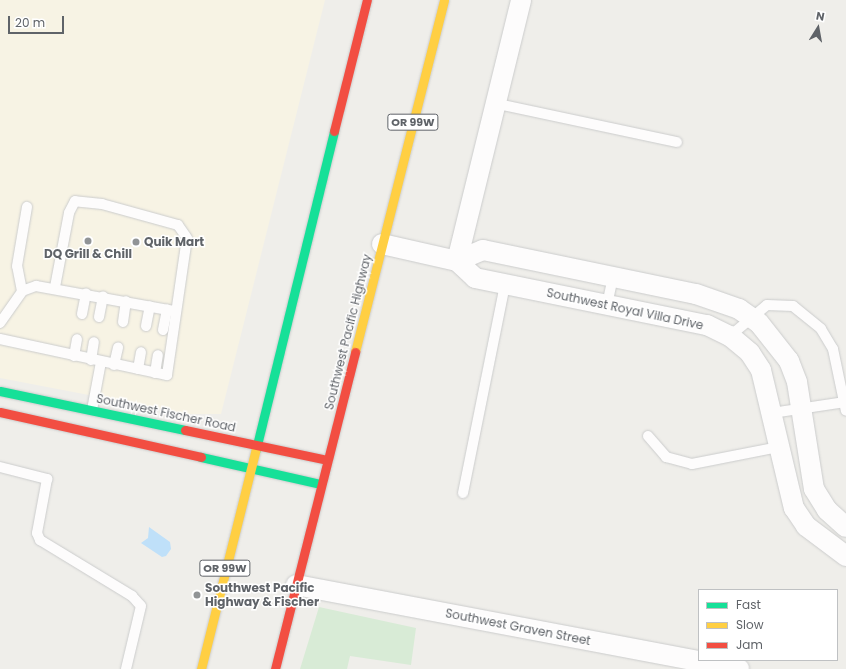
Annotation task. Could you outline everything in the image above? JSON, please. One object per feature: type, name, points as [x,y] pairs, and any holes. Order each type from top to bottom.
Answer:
[{"type":"main road","name":"OR 99W","points":[[201,669],[254,444],[367,0]]},
{"type":"main road","name":"Southwest Pacific Highway","points":[[275,669],[444,0]]},
{"type":"main road","name":"Southwest Fischer Road","points":[[0,391],[327,460]]},
{"type":"main road","points":[[0,412],[321,484]]},
{"type":"street","points":[[457,261],[493,103],[521,0]]},
{"type":"street","points":[[382,244],[457,261],[483,250],[716,299],[750,317],[777,342],[789,361],[800,409],[814,489],[827,510],[846,527]]},
{"type":"street","name":"Southwest Royal Villa Drive","points":[[457,261],[475,278],[707,326],[730,336],[750,353],[761,370],[794,508],[806,526],[845,554]]},
{"type":"street","name":"Southwest Graven Street","points":[[296,585],[739,669]]},
{"type":"lane","points":[[493,103],[677,142]]},
{"type":"lane","points":[[55,287],[72,206],[80,199],[167,221],[184,230],[187,238],[171,310],[163,330]]},
{"type":"lane","points":[[22,291],[17,266],[27,207]]},
{"type":"lane","points":[[607,305],[612,277]]},
{"type":"lane","points":[[463,493],[505,284]]},
{"type":"lane","points":[[0,323],[22,291],[36,286],[55,287],[171,310]]},
{"type":"lane","points":[[82,314],[86,293]]},
{"type":"lane","points":[[99,317],[103,296]]},
{"type":"lane","points":[[123,322],[126,301]]},
{"type":"lane","points":[[730,336],[750,317],[767,305],[777,303],[793,306],[808,316],[833,349],[845,407],[800,409],[772,413]]},
{"type":"lane","points":[[146,326],[150,306]]},
{"type":"lane","points":[[0,339],[114,365],[167,375],[176,330],[171,310]]},
{"type":"lane","points":[[74,356],[77,339]]},
{"type":"lane","points":[[91,360],[94,342]]},
{"type":"lane","points":[[114,365],[118,347]]},
{"type":"lane","points":[[138,369],[141,352]]},
{"type":"lane","points":[[155,373],[158,355]]},
{"type":"lane","points":[[92,410],[101,362]]},
{"type":"lane","points":[[648,436],[666,457],[692,464],[779,447]]},
{"type":"lane","points":[[0,467],[47,479],[37,533],[40,540],[132,596],[141,606],[126,669]]},
{"type":"shaded area","points":[[0,0],[325,0],[221,414],[188,414],[0,378]]},
{"type":"green space","points":[[319,607],[416,628],[411,665],[350,656],[347,669],[300,669]]},
{"type":"water","points":[[149,527],[170,542],[171,549],[166,556],[162,557],[141,543],[148,538]]},
{"type":"traffic: fast","points":[[256,449],[334,131]]},
{"type":"traffic: fast","points":[[0,391],[185,430]]},
{"type":"traffic: fast","points":[[201,457],[321,484]]},
{"type":"traffic: slow","points":[[355,352],[444,0]]},
{"type":"traffic: slow","points":[[201,669],[256,449]]},
{"type":"traffic: jam","points":[[334,131],[367,0]]},
{"type":"traffic: jam","points":[[275,669],[355,352]]},
{"type":"traffic: jam","points":[[0,412],[201,457]]},
{"type":"traffic: jam","points":[[185,430],[327,460]]},
{"type":"place","name":"DQ Grill & Chill","points":[[88,241]]},
{"type":"place","name":"Quik Mart","points":[[136,242]]},
{"type":"place","name":"Southwest Pacific Highway & Fischer","points":[[197,595]]}]
